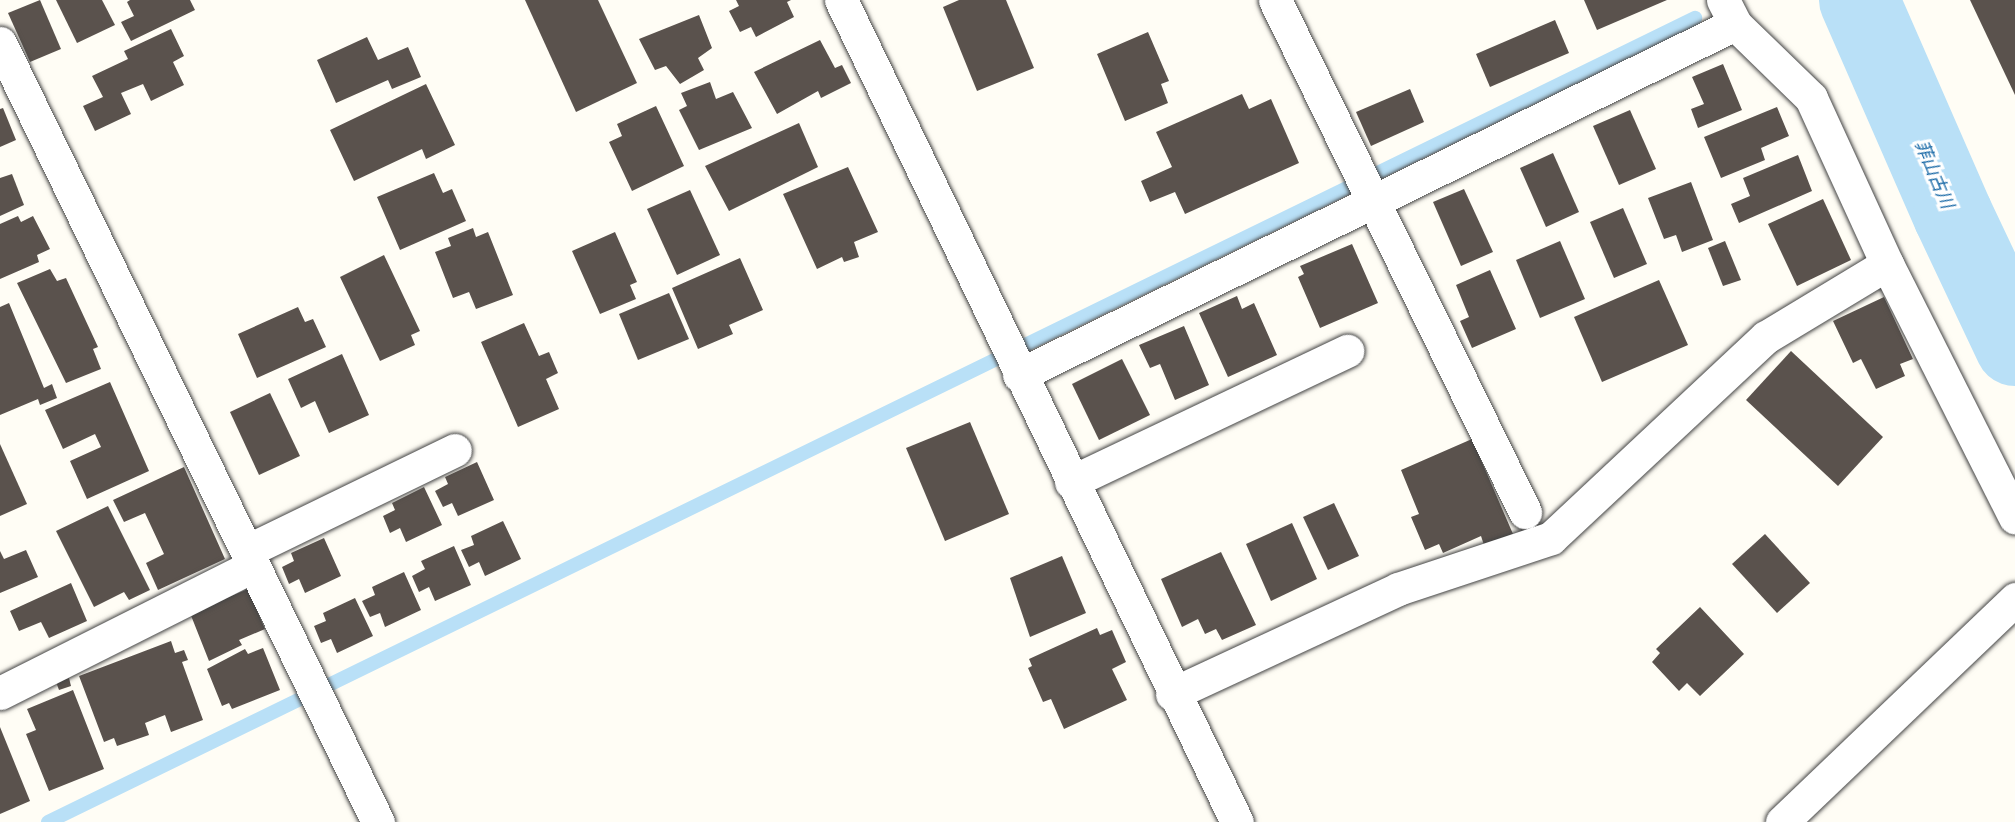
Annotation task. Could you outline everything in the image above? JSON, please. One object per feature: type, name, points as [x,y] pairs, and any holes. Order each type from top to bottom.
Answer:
[{"type":"street","points":[[841,0],[1172,694],[1237,822]]},
{"type":"street","points":[[1275,0],[1525,512]]},
{"type":"street","points":[[1019,375],[1374,202],[1729,12],[1811,98],[1887,264],[2015,517]]},
{"type":"street","points":[[0,43],[378,822]]},
{"type":"street","points":[[1172,694],[1398,589],[1551,538],[1766,337],[1887,264]]},
{"type":"street","points":[[1071,482],[1347,351]]},
{"type":"street","points":[[0,693],[455,450]]},
{"type":"street","points":[[1782,822],[2015,599]]},
{"type":"building","points":[[40,0],[61,49],[30,62],[8,13]]},
{"type":"building","points":[[56,0],[102,0],[115,25],[77,43]]},
{"type":"building","points":[[130,0],[190,0],[195,10],[131,41],[121,22],[134,16],[127,2]]},
{"type":"building","points":[[525,0],[598,0],[637,83],[576,112]]},
{"type":"building","points":[[736,0],[791,0],[787,2],[794,17],[756,37],[751,27],[740,32],[729,11],[739,6]]},
{"type":"building","points":[[959,0],[1006,0],[1034,68],[977,91],[943,7]]},
{"type":"building","points":[[1584,0],[1667,0],[1597,30]]},
{"type":"building","points":[[1970,0],[2015,0],[2015,95]]},
{"type":"building","points":[[699,15],[712,48],[698,58],[704,70],[680,84],[666,66],[655,70],[639,39]]},
{"type":"building","points":[[1555,20],[1569,53],[1490,87],[1476,54]]},
{"type":"building","points":[[171,29],[184,56],[173,62],[184,85],[151,101],[143,84],[121,93],[131,114],[95,131],[83,106],[103,97],[92,76],[128,59],[124,51]]},
{"type":"building","points":[[1148,32],[1169,81],[1161,84],[1168,103],[1125,121],[1097,54]]},
{"type":"building","points":[[367,37],[378,60],[408,47],[421,77],[392,89],[388,80],[336,103],[317,60]]},
{"type":"building","points":[[820,40],[835,68],[842,65],[851,83],[821,98],[818,91],[777,114],[754,72]]},
{"type":"building","points":[[1723,64],[1742,110],[1698,128],[1691,109],[1704,104],[1692,77]]},
{"type":"building","points":[[710,82],[716,99],[733,92],[752,128],[699,150],[679,110],[687,106],[681,93]]},
{"type":"building","points":[[426,84],[455,145],[426,159],[422,149],[354,181],[330,130]]},
{"type":"building","points":[[1410,89],[1424,122],[1371,146],[1356,112]]},
{"type":"building","points":[[1242,94],[1249,109],[1271,99],[1299,163],[1185,214],[1175,192],[1150,202],[1141,181],[1172,167],[1156,132]]},
{"type":"building","points":[[656,106],[684,166],[632,191],[609,142],[622,136],[617,124]]},
{"type":"building","points":[[1777,107],[1789,136],[1761,148],[1765,160],[1721,178],[1704,137]]},
{"type":"building","points":[[3,108],[16,140],[0,147],[0,109]]},
{"type":"building","points":[[1630,110],[1656,169],[1619,185],[1593,126]]},
{"type":"building","points":[[799,123],[818,167],[729,211],[705,166]]},
{"type":"building","points":[[1553,153],[1579,212],[1546,227],[1520,168]]},
{"type":"building","points":[[1798,155],[1812,191],[1739,223],[1731,204],[1750,196],[1743,178]]},
{"type":"building","points":[[848,167],[878,232],[854,242],[859,257],[844,262],[842,257],[817,269],[783,194]]},
{"type":"building","points":[[434,173],[443,193],[452,189],[466,221],[400,250],[377,197]]},
{"type":"building","points":[[12,174],[24,205],[0,216],[0,178]]},
{"type":"building","points":[[1691,182],[1713,240],[1682,252],[1676,235],[1664,239],[1648,198]]},
{"type":"building","points":[[1464,189],[1493,252],[1461,266],[1433,202]]},
{"type":"building","points":[[690,190],[720,255],[677,275],[647,209]]},
{"type":"building","points":[[1823,199],[1851,260],[1797,286],[1768,224]]},
{"type":"building","points":[[1623,208],[1647,264],[1614,278],[1590,222]]},
{"type":"building","points":[[18,216],[21,222],[33,216],[50,249],[37,255],[39,262],[0,279],[0,224]]},
{"type":"building","points":[[473,228],[476,237],[488,232],[513,295],[476,309],[469,292],[453,298],[435,252],[451,246],[448,238]]},
{"type":"building","points":[[615,232],[637,282],[630,285],[636,299],[600,314],[572,251]]},
{"type":"building","points":[[1560,241],[1585,299],[1540,318],[1516,260]]},
{"type":"building","points":[[1725,241],[1741,280],[1723,286],[1708,248]]},
{"type":"building","points":[[1352,244],[1378,303],[1320,328],[1298,277],[1304,274],[1300,266]]},
{"type":"building","points":[[384,255],[420,331],[411,335],[415,345],[380,361],[340,277]]},
{"type":"building","points":[[740,258],[763,310],[729,325],[733,334],[698,349],[672,288]]},
{"type":"building","points":[[50,269],[57,281],[66,278],[98,347],[93,349],[101,369],[66,383],[17,283]]},
{"type":"building","points":[[1490,270],[1516,329],[1472,348],[1460,321],[1469,317],[1456,285]]},
{"type":"building","points":[[1659,280],[1688,345],[1602,382],[1574,317]]},
{"type":"building","points":[[669,293],[689,339],[638,360],[619,314]]},
{"type":"building","points":[[1237,296],[1242,309],[1254,303],[1277,355],[1228,377],[1199,313]]},
{"type":"building","points":[[1884,297],[1913,359],[1900,364],[1905,376],[1876,389],[1861,359],[1853,363],[1833,321]]},
{"type":"building","points":[[9,303],[44,388],[52,384],[57,398],[40,405],[38,399],[0,415],[0,307]]},
{"type":"building","points":[[298,307],[305,322],[313,319],[326,347],[257,378],[238,334]]},
{"type":"building","points":[[524,323],[539,356],[549,352],[558,373],[546,379],[559,409],[518,427],[481,342]]},
{"type":"building","points":[[1184,326],[1209,385],[1175,400],[1160,364],[1150,368],[1139,345]]},
{"type":"building","points":[[1791,351],[1883,437],[1838,486],[1746,400]]},
{"type":"building","points":[[342,354],[369,415],[329,433],[315,401],[301,408],[288,379]]},
{"type":"building","points":[[1122,359],[1150,415],[1099,440],[1072,384]]},
{"type":"building","points":[[110,382],[149,471],[87,499],[70,461],[101,447],[95,434],[63,449],[45,410]]},
{"type":"building","points":[[270,393],[300,456],[259,475],[230,412]]},
{"type":"building","points":[[970,422],[1009,514],[945,541],[906,448]]},
{"type":"building","points":[[1472,439],[1513,534],[1484,545],[1481,536],[1443,553],[1439,544],[1425,550],[1411,517],[1419,514],[1401,470]]},
{"type":"building","points":[[0,444],[27,504],[0,516]]},
{"type":"building","points":[[477,462],[494,500],[458,516],[452,503],[443,507],[435,491],[448,484],[445,477]]},
{"type":"building","points":[[184,467],[225,559],[158,590],[146,563],[164,554],[145,513],[124,522],[113,500]]},
{"type":"building","points":[[424,487],[442,525],[406,542],[400,528],[390,533],[383,516],[395,510],[392,503]]},
{"type":"building","points":[[1334,503],[1359,556],[1328,570],[1303,517]]},
{"type":"building","points":[[108,506],[150,590],[129,600],[124,592],[94,607],[56,531]]},
{"type":"building","points":[[503,521],[521,559],[485,576],[479,562],[469,567],[461,550],[474,545],[471,536]]},
{"type":"building","points":[[1292,523],[1317,579],[1271,601],[1246,544]]},
{"type":"building","points":[[1765,534],[1810,583],[1777,613],[1732,564]]},
{"type":"building","points":[[324,538],[341,576],[305,593],[299,579],[289,584],[282,567],[294,561],[291,553]]},
{"type":"building","points":[[454,546],[471,585],[435,601],[429,587],[419,592],[412,576],[425,569],[421,561]]},
{"type":"building","points":[[26,550],[38,577],[0,593],[0,551],[4,559]]},
{"type":"building","points":[[1221,552],[1256,625],[1222,640],[1216,629],[1205,634],[1198,619],[1182,627],[1161,579]]},
{"type":"building","points":[[1062,556],[1086,613],[1030,637],[1010,578]]},
{"type":"building","points":[[404,572],[421,610],[385,627],[380,613],[370,617],[362,601],[375,595],[372,587]]},
{"type":"building","points":[[71,583],[87,621],[49,638],[41,622],[19,631],[10,611]]},
{"type":"building","points":[[248,589],[265,629],[239,640],[242,645],[209,661],[190,613]]},
{"type":"building","points":[[355,598],[373,636],[337,653],[331,639],[321,643],[314,626],[326,621],[323,613]]},
{"type":"building","points":[[1700,607],[1744,654],[1700,696],[1687,683],[1679,691],[1652,662],[1660,653],[1656,649]]},
{"type":"building","points":[[1097,628],[1100,635],[1112,630],[1126,662],[1112,669],[1127,700],[1064,729],[1051,699],[1043,702],[1028,668],[1032,666],[1029,659]]},
{"type":"building","points":[[171,641],[175,653],[184,650],[188,660],[182,662],[203,720],[171,732],[165,715],[145,723],[149,735],[117,746],[114,738],[104,742],[79,676]]},
{"type":"building","points":[[263,648],[280,690],[232,709],[229,703],[222,706],[207,669],[245,649],[248,654]]},
{"type":"building","points":[[69,678],[71,686],[59,690],[56,682]]},
{"type":"building","points":[[73,690],[104,769],[49,791],[26,734],[36,730],[27,709]]},
{"type":"building","points":[[0,727],[30,801],[0,814]]},
{"type":"waterway","name":"菲山古川","points":[[1859,0],[1953,215],[2015,346]]},
{"type":"waterway","points":[[48,822],[1695,18]]}]
